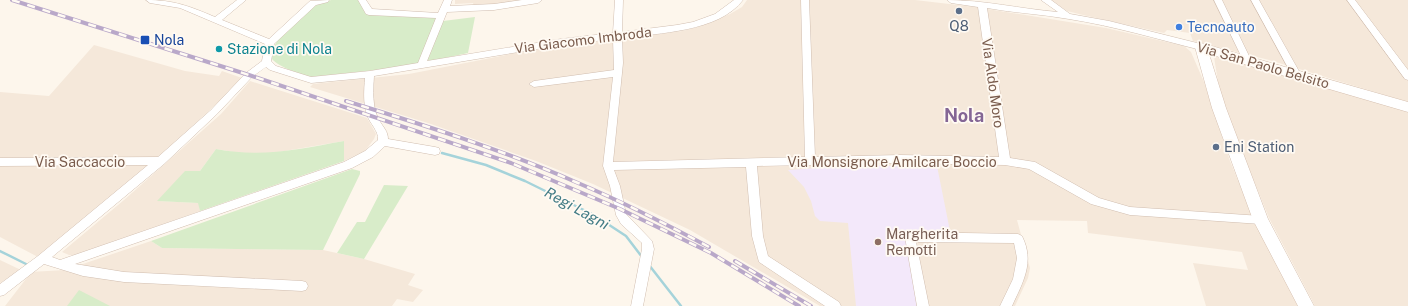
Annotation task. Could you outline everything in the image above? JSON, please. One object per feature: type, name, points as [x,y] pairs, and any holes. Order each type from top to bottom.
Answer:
[{"type":"main road","name":"Via San Paolo Belsito","points":[[1202,47],[1408,107]]},
{"type":"main road","points":[[1202,47],[1219,108],[1261,220],[1306,306]]},
{"type":"street","points":[[150,0],[182,6],[270,43]]},
{"type":"street","points":[[215,21],[242,0]]},
{"type":"street","points":[[1,292],[160,161],[214,112],[249,75],[266,62],[270,43],[310,2],[325,0]]},
{"type":"street","points":[[362,0],[369,12],[443,12],[494,7],[538,0]]},
{"type":"street","points":[[421,66],[448,0]]},
{"type":"street","points":[[619,0],[617,35],[618,73],[608,166],[615,186],[621,215],[625,221],[647,241],[648,249],[637,306]]},
{"type":"street","name":"Via Giacomo Imbroda","points":[[266,62],[273,68],[311,80],[370,74],[523,47],[677,28],[701,22],[722,14],[739,0]]},
{"type":"street","points":[[805,0],[810,162]]},
{"type":"street","name":"Via San Paolo Belsito","points":[[952,0],[1027,12],[1068,16],[1109,24],[1202,47]]},
{"type":"street","points":[[1045,0],[1068,16]]},
{"type":"street","points":[[1218,0],[1247,60]]},
{"type":"street","points":[[1255,0],[1295,73]]},
{"type":"street","points":[[1351,0],[1408,77]]},
{"type":"street","name":"Via Aldo Moro","points":[[982,5],[1005,161]]},
{"type":"street","points":[[534,84],[618,73]]},
{"type":"street","points":[[61,264],[348,165],[369,154],[383,142],[384,134],[375,122],[371,112],[368,88],[370,74]]},
{"type":"street","points":[[383,142],[435,151]]},
{"type":"street","name":"Via Monsignore Amilcare Boccio","points":[[608,166],[900,159],[1005,161],[1031,165],[1095,201],[1130,211],[1261,220]]},
{"type":"street","name":"Via Saccaccio","points":[[0,162],[160,161]]},
{"type":"street","points":[[751,163],[754,179],[759,248],[763,259],[835,306]]},
{"type":"street","points":[[923,306],[910,237],[1018,239],[1023,258],[1019,279],[1006,306]]},
{"type":"street","points":[[42,259],[83,271],[124,277],[302,286]]},
{"type":"shaded area","points":[[455,0],[526,0],[508,4],[474,6],[473,3],[455,4]]},
{"type":"shaded area","points":[[747,0],[915,0],[975,7],[1106,28],[1184,46],[1191,52],[1204,82],[1230,161],[1252,215],[1300,306],[1206,306],[1193,263],[1248,270],[1242,252],[1088,233],[1087,221],[1017,220],[1030,268],[1028,278],[1015,306],[820,306],[690,230],[593,184],[536,161],[428,123],[310,87],[313,84],[409,74],[521,52],[682,31],[701,26],[730,14],[742,7]]},
{"type":"shaded area","points":[[1050,0],[1408,0],[1408,102],[1269,60],[1193,41],[1190,33],[1167,30],[1164,33],[1083,15],[1067,11]]},
{"type":"shaded area","points":[[94,45],[185,71],[219,76],[222,71],[242,78],[226,95],[158,158],[38,257],[0,237],[0,92],[49,96]]},
{"type":"shaded area","points":[[1219,56],[1408,112],[1408,306],[1315,306],[1269,218],[1231,124],[1219,88],[1214,57]]},
{"type":"shaded area","points":[[250,81],[367,118],[376,134],[374,139],[365,151],[344,161],[344,141],[273,153],[245,154],[216,149],[200,171],[158,201],[199,203],[200,211],[77,255],[69,255],[62,252],[124,200],[221,114]]},
{"type":"shaded area","name":"Margherita Remotti","points":[[847,166],[937,166],[951,236],[923,236],[905,232],[917,306],[856,306],[848,223],[820,221],[815,216],[811,201],[804,187],[788,170]]},
{"type":"shaded area","points":[[151,241],[162,248],[323,250],[364,259],[415,274],[408,285],[423,290],[413,302],[397,299],[392,306],[5,306],[30,272],[65,270]]},
{"type":"shaded area","points":[[0,260],[21,270],[0,283]]},
{"type":"green space","points":[[331,0],[360,0],[368,12],[441,16],[420,65],[312,77],[290,70],[275,62],[272,59],[273,48],[279,38],[314,6]]},
{"type":"green space","points":[[475,17],[468,53],[426,62],[443,21]]},
{"type":"green space","points":[[344,141],[344,161],[200,211],[198,203],[157,201],[185,171],[200,171],[216,149],[233,152],[265,153]]},
{"type":"green space","points":[[352,169],[360,171],[360,174],[323,250],[162,248],[151,241]]},
{"type":"green space","points":[[384,185],[408,186],[364,259],[337,253],[357,222],[365,222]]},
{"type":"green space","points":[[79,290],[110,306],[67,306]]},
{"type":"waterway","name":"Regi Lagni","points":[[442,153],[486,165],[525,181],[594,215],[626,236],[642,257]]},
{"type":"waterway","points":[[0,251],[26,264]]},
{"type":"waterway","name":"Regi Lagni","points":[[649,265],[681,306]]},
{"type":"railway","points":[[12,0],[249,75],[511,163],[620,209],[711,253],[799,306]]},
{"type":"railway","points":[[346,101],[405,119],[550,171],[595,190],[709,247]]},
{"type":"railway","points":[[735,261],[811,306]]},
{"type":"place","name":"Q8","points":[[959,11]]},
{"type":"place","name":"Tecnoauto","points":[[1179,27]]},
{"type":"place","name":"Nola","points":[[145,40]]},
{"type":"place","name":"Stazione di Nola","points":[[219,49]]},
{"type":"place","name":"Eni Station","points":[[1216,147]]},
{"type":"place","name":"Margherita Remotti","points":[[878,242]]},
{"type":"district","name":"Nola","points":[[964,115]]}]
